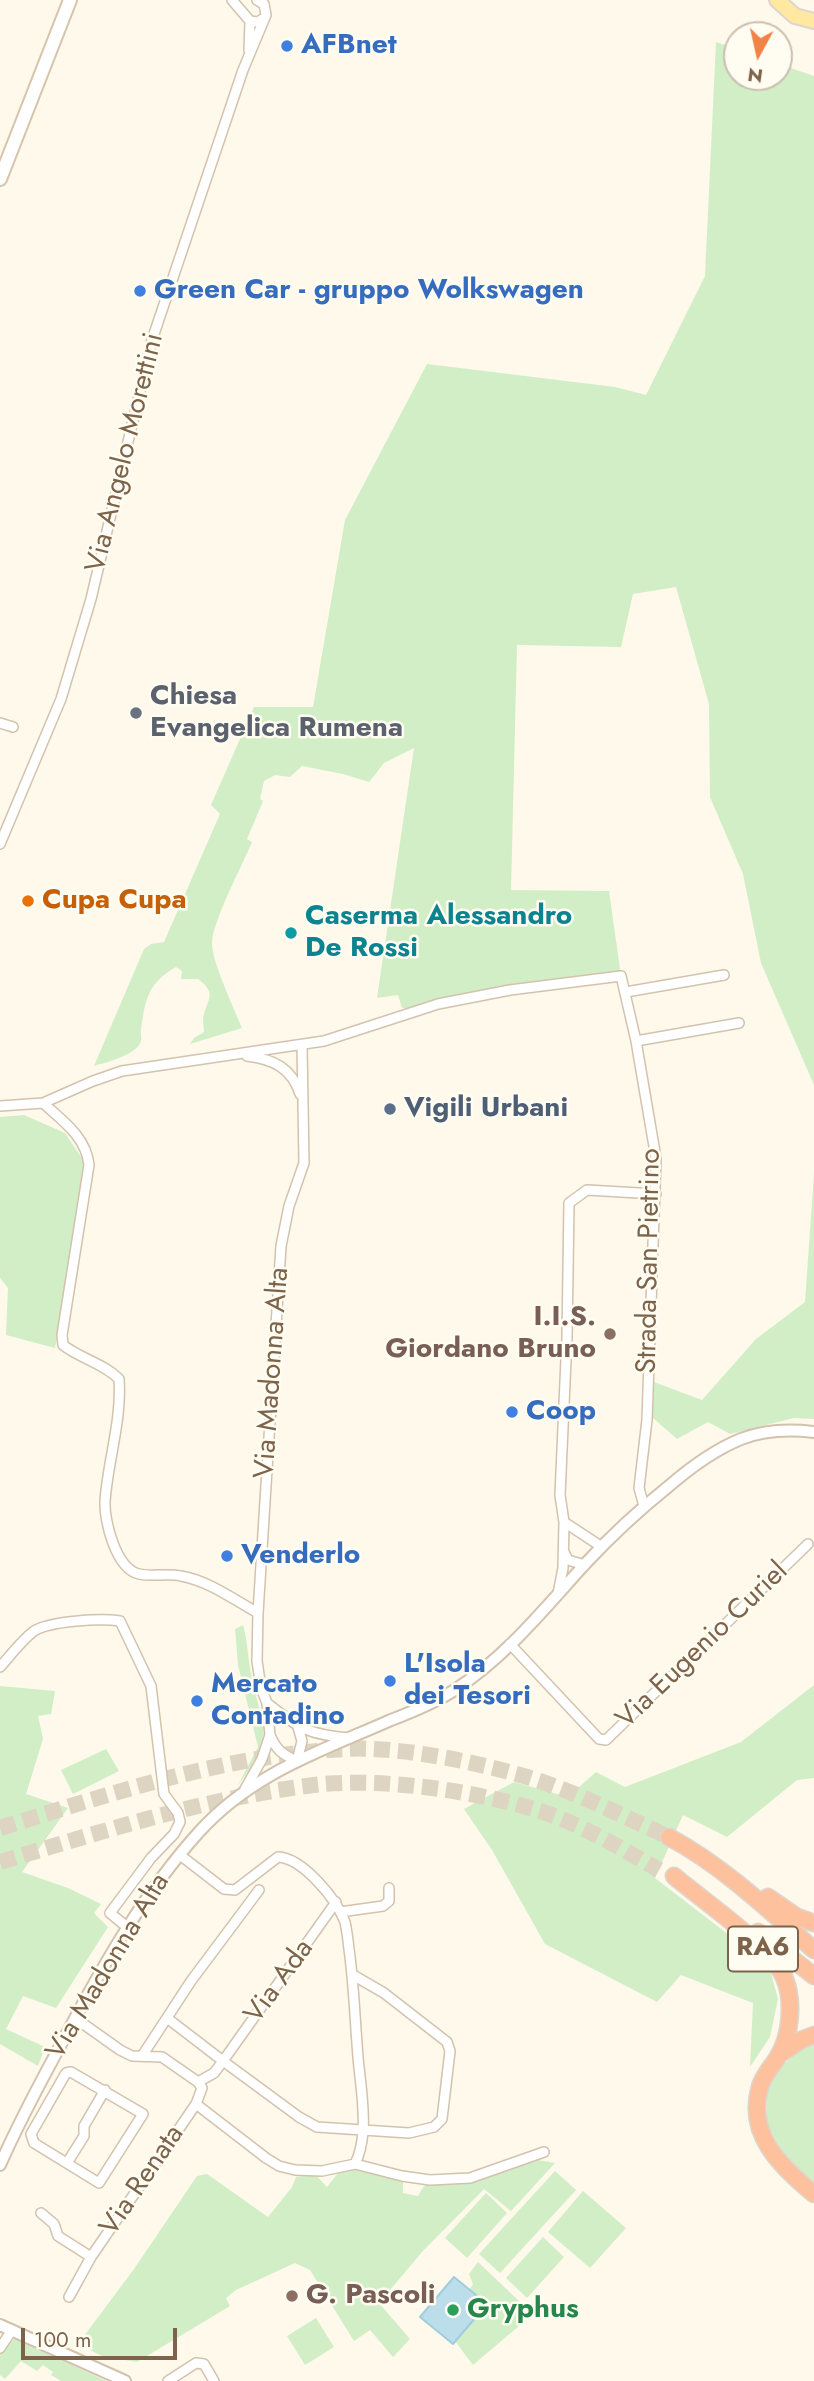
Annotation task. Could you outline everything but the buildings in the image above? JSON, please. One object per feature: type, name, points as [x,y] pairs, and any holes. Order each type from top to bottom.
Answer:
[{"type":"highway","name":"RA6","points":[[669,1837],[690,1848],[737,1884],[814,1950]]},
{"type":"highway","points":[[690,1848],[727,1866],[776,1904],[797,1917],[814,1923]]},
{"type":"highway","name":"RA6","points":[[780,2053],[788,2024],[790,2002],[785,1978],[776,1963],[767,1952],[667,1873],[728,1909],[814,1976]]},
{"type":"highway","points":[[814,2035],[780,2053],[760,2086],[757,2108],[764,2141],[772,2154],[814,2194]]},
{"type":"main road","points":[[0,179],[70,0]]},
{"type":"main road","points":[[777,0],[787,11],[809,20],[814,31]]},
{"type":"street","points":[[232,0],[250,21],[258,22],[264,18],[266,8],[257,0],[248,3],[244,13]]},
{"type":"street","name":"Via Angelo Morettini","points":[[0,844],[61,699],[91,598],[152,340],[264,18]]},
{"type":"street","name":"Via Angelo Morettini","points":[[248,59],[250,21]]},
{"type":"street","points":[[0,723],[13,727]]},
{"type":"street","points":[[626,992],[723,975]]},
{"type":"street","name":"Strada San Pietrino","points":[[302,1045],[330,1039],[438,1004],[510,990],[621,976],[636,1041],[656,1158],[647,1420],[639,1488],[643,1506]]},
{"type":"street","points":[[636,1041],[739,1023]]},
{"type":"street","points":[[0,1106],[43,1103],[122,1071],[302,1045]]},
{"type":"street","name":"Via Madonna Alta","points":[[246,1789],[262,1759],[270,1735],[267,1703],[261,1688],[257,1661],[258,1613],[281,1246],[289,1206],[304,1163],[302,1045]]},
{"type":"street","points":[[239,1054],[260,1058],[285,1068],[298,1086],[303,1101]]},
{"type":"street","points":[[43,1103],[83,1142],[88,1153],[89,1165],[62,1335],[63,1345],[71,1352],[108,1369],[119,1379],[117,1423],[105,1503],[108,1527],[117,1553],[124,1565],[137,1574],[183,1576],[209,1584],[258,1613]]},
{"type":"street","points":[[558,1595],[564,1552],[564,1522],[560,1495],[567,1338],[569,1203],[587,1190],[656,1194]]},
{"type":"street","name":"Via Madonna Alta","points":[[0,2165],[75,2018],[127,1927],[155,1886],[202,1829],[246,1789],[297,1761],[452,1692],[477,1675],[643,1506],[690,1468],[719,1449],[742,1438],[769,1431],[814,1432]]},
{"type":"street","points":[[564,1522],[602,1547]]},
{"type":"street","name":"Via Eugenio Curiel","points":[[510,1644],[599,1739],[606,1740],[808,1544]]},
{"type":"street","points":[[564,1552],[568,1560],[585,1565]]},
{"type":"street","points":[[0,1667],[34,1631],[51,1625],[107,1619],[120,1621],[146,1672],[151,1686],[164,1794],[178,1813],[180,1822],[174,1834],[151,1858],[110,1913],[127,1927]]},
{"type":"street","points":[[267,1703],[298,1727],[313,1733],[351,1738]]},
{"type":"street","points":[[270,1735],[275,1747],[297,1761],[302,1741],[298,1727]]},
{"type":"street","points":[[180,1855],[225,1889],[235,1891],[278,1857],[284,1857],[316,1881],[336,1902],[345,1924],[353,1975],[363,2130],[355,2164]]},
{"type":"street","points":[[340,1912],[383,1906],[388,1901],[389,1888]]},
{"type":"street","points":[[142,2056],[191,1981],[259,1890]]},
{"type":"street","name":"Via Ada","points":[[198,2082],[214,2073],[336,1902]]},
{"type":"street","points":[[167,2018],[299,2117],[317,2127],[409,2133],[434,2127],[442,2119],[450,2050],[447,2042],[384,1993],[353,1975]]},
{"type":"street","points":[[75,2018],[120,2050],[132,2056],[162,2057],[198,2082]]},
{"type":"street","points":[[71,2072],[105,2090],[143,2114],[99,2183],[34,2143],[31,2134],[66,2073],[71,2072]]},
{"type":"street","name":"Via Renata","points":[[41,2213],[54,2224],[58,2236],[91,2257],[196,2104],[202,2088],[198,2082]]},
{"type":"street","points":[[38,2090],[51,2099]]},
{"type":"street","points":[[68,2163],[84,2136],[84,2126],[105,2090]]},
{"type":"street","points":[[196,2104],[279,2166],[295,2171],[322,2171],[355,2164],[430,2180],[470,2178],[544,2152]]},
{"type":"street","points":[[69,2297],[91,2257]]},
{"type":"street","points":[[0,2325],[125,2381]]},
{"type":"street","points":[[0,2348],[12,2330]]},
{"type":"street","points":[[168,2381],[196,2363],[204,2364],[214,2381]]},
{"type":"green space","points":[[716,42],[723,44],[723,91],[793,91],[793,69],[814,76],[814,1085],[761,963],[743,874],[710,797],[709,704],[676,587],[633,594],[621,647],[517,645],[511,890],[609,891],[621,976],[427,1008],[402,1008],[398,995],[377,998],[414,748],[384,763],[369,782],[302,766],[290,777],[275,775],[264,781],[260,799],[263,801],[247,839],[252,842],[214,932],[212,942],[215,960],[242,1028],[190,1044],[204,1032],[203,1016],[210,996],[208,988],[198,979],[181,979],[182,971],[176,967],[159,979],[150,993],[144,1009],[138,1046],[121,1057],[94,1066],[144,949],[151,944],[164,942],[220,814],[211,805],[254,707],[313,707],[345,520],[427,364],[615,387],[646,395],[705,276]]},
{"type":"green space","points":[[24,1115],[65,1133],[85,1163],[85,1177],[55,1348],[6,1335],[8,1288],[0,1278],[0,1117]]},
{"type":"green space","points":[[814,1174],[814,1419],[794,1418],[730,1434],[708,1422],[677,1439],[652,1417],[654,1382],[702,1400],[756,1339],[805,1302]]},
{"type":"green space","points":[[243,1625],[264,1735],[258,1756],[238,1785],[258,1747],[238,1665],[235,1629]]},
{"type":"green space","points":[[814,1685],[814,1778],[797,1780],[727,1837],[683,1815],[655,1878],[769,1966],[778,1999],[770,2037],[750,2067],[753,2003],[681,1975],[657,2002],[545,1944],[492,1850],[464,1809],[514,1782],[568,1797],[596,1772],[625,1787],[741,1742]]},
{"type":"green space","points":[[0,1686],[55,1691],[51,1714],[38,1716],[43,1739],[26,1794],[68,1808],[22,1872],[68,1888],[101,1904],[94,1913],[108,1927],[56,2008],[23,1996],[6,2029],[45,2047],[38,2066],[0,2044]]},
{"type":"green space","points":[[106,1749],[119,1771],[73,1794],[61,1770]]},
{"type":"green space","points":[[814,2044],[814,2183],[786,2159],[766,2122],[767,2085],[785,2063],[807,2045]]},
{"type":"green space","points":[[538,2160],[555,2163],[511,2211],[484,2189],[422,2252],[379,2303],[410,2339],[393,2357],[370,2330],[354,2341],[310,2270],[295,2263],[236,2290],[226,2298],[230,2306],[137,2362],[102,2356],[78,2344],[134,2269],[197,2176],[207,2174],[268,2217],[292,2187],[296,2177],[315,2174],[327,2187],[338,2173],[355,2169],[403,2182],[403,2193],[418,2196],[424,2186],[474,2181]]},
{"type":"green space","points":[[555,2171],[576,2190],[500,2273],[479,2254]]},
{"type":"green space","points":[[583,2191],[626,2228],[590,2268],[548,2232]]},
{"type":"green space","points":[[486,2193],[507,2213],[467,2258],[445,2238]]},
{"type":"green space","points":[[543,2237],[564,2257],[527,2298],[506,2278]]},
{"type":"green space","points":[[478,2262],[520,2302],[526,2320],[473,2365],[455,2341],[486,2304],[469,2290],[473,2284],[469,2274]]},
{"type":"green space","points":[[316,2318],[334,2347],[305,2365],[287,2336]]},
{"type":"green space","points":[[15,2338],[106,2381],[61,2381],[51,2375],[53,2372],[43,2365],[37,2371],[21,2361],[5,2379],[0,2375],[0,2354]]},
{"type":"water","name":"Gryphus","points":[[454,2277],[487,2304],[453,2344],[420,2317]]},
{"type":"tunnel","points":[[0,1828],[127,1789],[213,1767],[301,1753],[364,1749],[452,1759],[533,1779],[669,1837]]},
{"type":"tunnel","points":[[0,1862],[155,1817],[234,1798],[314,1785],[369,1783],[458,1792],[540,1811],[586,1830],[659,1870]]},
{"type":"place","name":"AFBnet","points":[[287,46]]},
{"type":"place","name":"Green Car - gruppo Wolkswagen","points":[[140,291]]},
{"type":"place","name":"Chiesa Evangelica Rumena","points":[[136,713]]},
{"type":"place","name":"Cupa Cupa","points":[[28,901]]},
{"type":"place","name":"Caserma Alessandro De Rossi","points":[[291,933]]},
{"type":"place","name":"Vigili Urbani","points":[[390,1109]]},
{"type":"place","name":"I.I.S. Giordano Bruno","points":[[610,1334]]},
{"type":"place","name":"Coop","points":[[512,1412]]},
{"type":"place","name":"Venderlo","points":[[227,1556]]},
{"type":"place","name":"L'Isola dei Tesori","points":[[390,1681]]},
{"type":"place","name":"Mercato Contadino","points":[[197,1701]]},
{"type":"place","name":"G. Pascoli","points":[[292,2296]]},
{"type":"place","name":"Gryphus","points":[[453,2310]]}]
